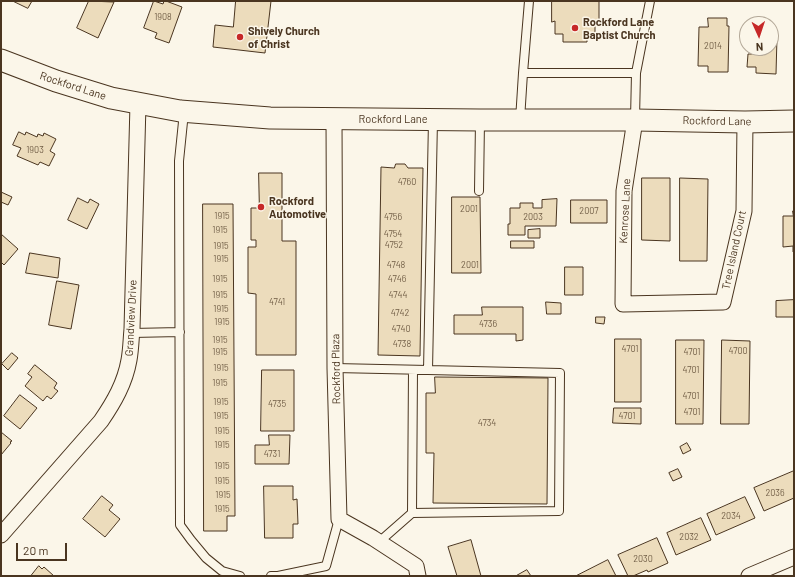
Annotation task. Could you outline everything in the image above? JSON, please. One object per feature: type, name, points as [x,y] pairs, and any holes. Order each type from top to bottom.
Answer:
[{"type":"main road","name":"Rockford Lane","points":[[1,60],[56,81],[111,98],[184,112],[270,118],[334,119],[745,122],[794,121]]},
{"type":"street","name":"Grandview Drive","points":[[1,535],[101,421],[121,387],[127,369],[132,333],[138,104]]},
{"type":"street","name":"Rockford Plaza","points":[[334,119],[335,368],[339,519]]},
{"type":"street","name":"Kenrose Lane","points":[[623,304],[624,191],[635,120]]},
{"type":"street","name":"Tree Island Court","points":[[623,304],[723,302],[744,211],[745,122]]},
{"type":"street","points":[[339,519],[374,538],[416,566],[418,576]]},
{"type":"street","points":[[751,576],[794,556]]},
{"type":"lane","points":[[520,120],[529,1]]},
{"type":"lane","points":[[635,120],[636,73],[650,1]]},
{"type":"lane","points":[[523,73],[636,73]]},
{"type":"lane","points":[[184,112],[179,161],[180,525],[206,558],[222,571],[239,576]]},
{"type":"lane","points":[[428,370],[433,119]]},
{"type":"lane","points":[[479,191],[480,120]]},
{"type":"lane","points":[[132,333],[180,332]]},
{"type":"lane","points":[[335,368],[560,373],[559,511],[412,513],[379,542]]},
{"type":"lane","points":[[412,513],[413,370]]},
{"type":"lane","points":[[271,576],[278,576],[326,566],[339,519]]},
{"type":"building","points":[[13,1],[32,1],[28,8]]},
{"type":"building","points":[[89,1],[114,2],[98,38],[77,28]]},
{"type":"building","points":[[154,1],[163,4],[164,1],[166,1],[182,7],[169,43],[155,38],[157,33],[144,28]]},
{"type":"building","name":"Shively Church of Christ","points":[[236,1],[271,1],[265,53],[213,47],[215,25],[233,27]]},
{"type":"building","name":"Rockford Lane Baptist Church","points":[[552,1],[599,1],[599,21],[595,21],[595,34],[587,35],[587,42],[563,42],[563,34],[555,34],[555,21],[552,22]]},
{"type":"building","points":[[708,18],[727,18],[727,26],[729,26],[728,72],[708,72],[708,66],[698,66],[699,27],[708,27]]},
{"type":"building","points":[[748,56],[776,56],[776,74],[756,73],[756,67],[747,67]]},
{"type":"building","points":[[19,132],[25,135],[26,132],[37,137],[38,134],[43,136],[44,133],[56,139],[50,151],[55,154],[49,166],[40,162],[38,165],[17,156],[21,148],[13,145]]},
{"type":"building","points":[[396,164],[405,164],[408,168],[423,168],[420,356],[378,355],[381,167],[394,168]]},
{"type":"building","points":[[259,173],[282,173],[282,241],[296,241],[296,355],[256,355],[256,294],[248,293],[248,247],[256,247],[256,240],[251,240],[251,208],[259,208]]},
{"type":"building","points":[[642,178],[670,178],[670,241],[642,240]]},
{"type":"building","points":[[680,178],[708,179],[707,261],[680,261]]},
{"type":"building","points":[[1,192],[12,197],[8,205],[1,202]]},
{"type":"building","points":[[452,197],[480,197],[481,273],[452,273]]},
{"type":"building","points":[[78,198],[88,203],[90,199],[99,204],[87,229],[68,220]]},
{"type":"building","points":[[557,199],[556,226],[525,226],[525,235],[508,235],[510,208],[520,208],[520,203],[533,203],[533,208],[542,208],[542,200]]},
{"type":"building","points":[[571,200],[607,200],[607,223],[571,223]]},
{"type":"building","points":[[203,204],[233,204],[235,516],[227,516],[227,531],[204,531]]},
{"type":"building","points":[[793,211],[794,252],[793,246],[783,247],[783,216],[793,216]]},
{"type":"building","points":[[540,229],[540,238],[528,238],[528,230]]},
{"type":"building","points":[[1,234],[18,249],[4,265],[1,262]]},
{"type":"building","points":[[511,241],[534,241],[534,248],[511,248]]},
{"type":"building","points":[[30,253],[60,258],[58,278],[26,273]]},
{"type":"building","points":[[565,267],[583,267],[583,295],[565,295]]},
{"type":"building","points":[[57,281],[79,285],[71,329],[49,325]]},
{"type":"building","points":[[794,300],[794,317],[776,317],[776,301]]},
{"type":"building","points":[[546,302],[561,303],[561,314],[547,314]]},
{"type":"building","points":[[482,307],[523,307],[523,340],[516,341],[516,334],[454,334],[454,315],[482,315]]},
{"type":"building","points":[[596,317],[605,317],[604,324],[596,323]]},
{"type":"building","points":[[615,339],[641,339],[641,402],[615,402]]},
{"type":"building","points":[[676,340],[704,340],[703,424],[676,424]]},
{"type":"building","points":[[722,340],[750,341],[749,424],[721,424]]},
{"type":"building","points":[[12,353],[18,358],[8,370],[2,364]]},
{"type":"building","points":[[35,365],[57,383],[54,388],[58,391],[51,399],[47,396],[43,401],[25,386],[32,377],[28,374]]},
{"type":"building","points":[[262,370],[294,370],[294,431],[261,431]]},
{"type":"building","points":[[435,377],[548,378],[547,504],[433,503],[434,453],[426,453],[426,393],[435,393]]},
{"type":"building","points":[[20,395],[37,408],[20,429],[4,416]]},
{"type":"building","points":[[614,408],[641,408],[641,424],[613,423]]},
{"type":"building","points":[[1,432],[12,441],[1,455]]},
{"type":"building","points":[[269,435],[290,435],[289,464],[255,464],[255,445],[269,445]]},
{"type":"building","points":[[687,443],[691,450],[683,454],[680,447]]},
{"type":"building","points":[[678,469],[682,477],[673,481],[669,473]]},
{"type":"building","points":[[794,471],[794,498],[764,511],[754,488]]},
{"type":"building","points":[[264,486],[293,486],[293,500],[297,499],[298,524],[293,524],[293,538],[265,538]]},
{"type":"building","points":[[102,496],[113,505],[109,510],[120,519],[105,537],[83,519]]},
{"type":"building","points":[[745,497],[755,518],[716,535],[707,514]]},
{"type":"building","points":[[701,518],[711,540],[676,555],[667,533]]},
{"type":"building","points":[[657,538],[668,563],[648,572],[647,570],[633,576],[628,576],[618,555]]},
{"type":"building","points":[[471,540],[481,576],[457,576],[448,547]]},
{"type":"building","points":[[608,560],[616,576],[576,576]]},
{"type":"building","points":[[39,566],[42,569],[44,567],[54,576],[31,576]]},
{"type":"building","points":[[527,570],[531,576],[516,576]]},
{"type":"place","name":"Rockford Lane Baptist Church","points":[[575,28]]},
{"type":"place","name":"Shively Church of Christ","points":[[240,37]]},
{"type":"place","name":"Rockford Automotive","points":[[261,207]]}]
